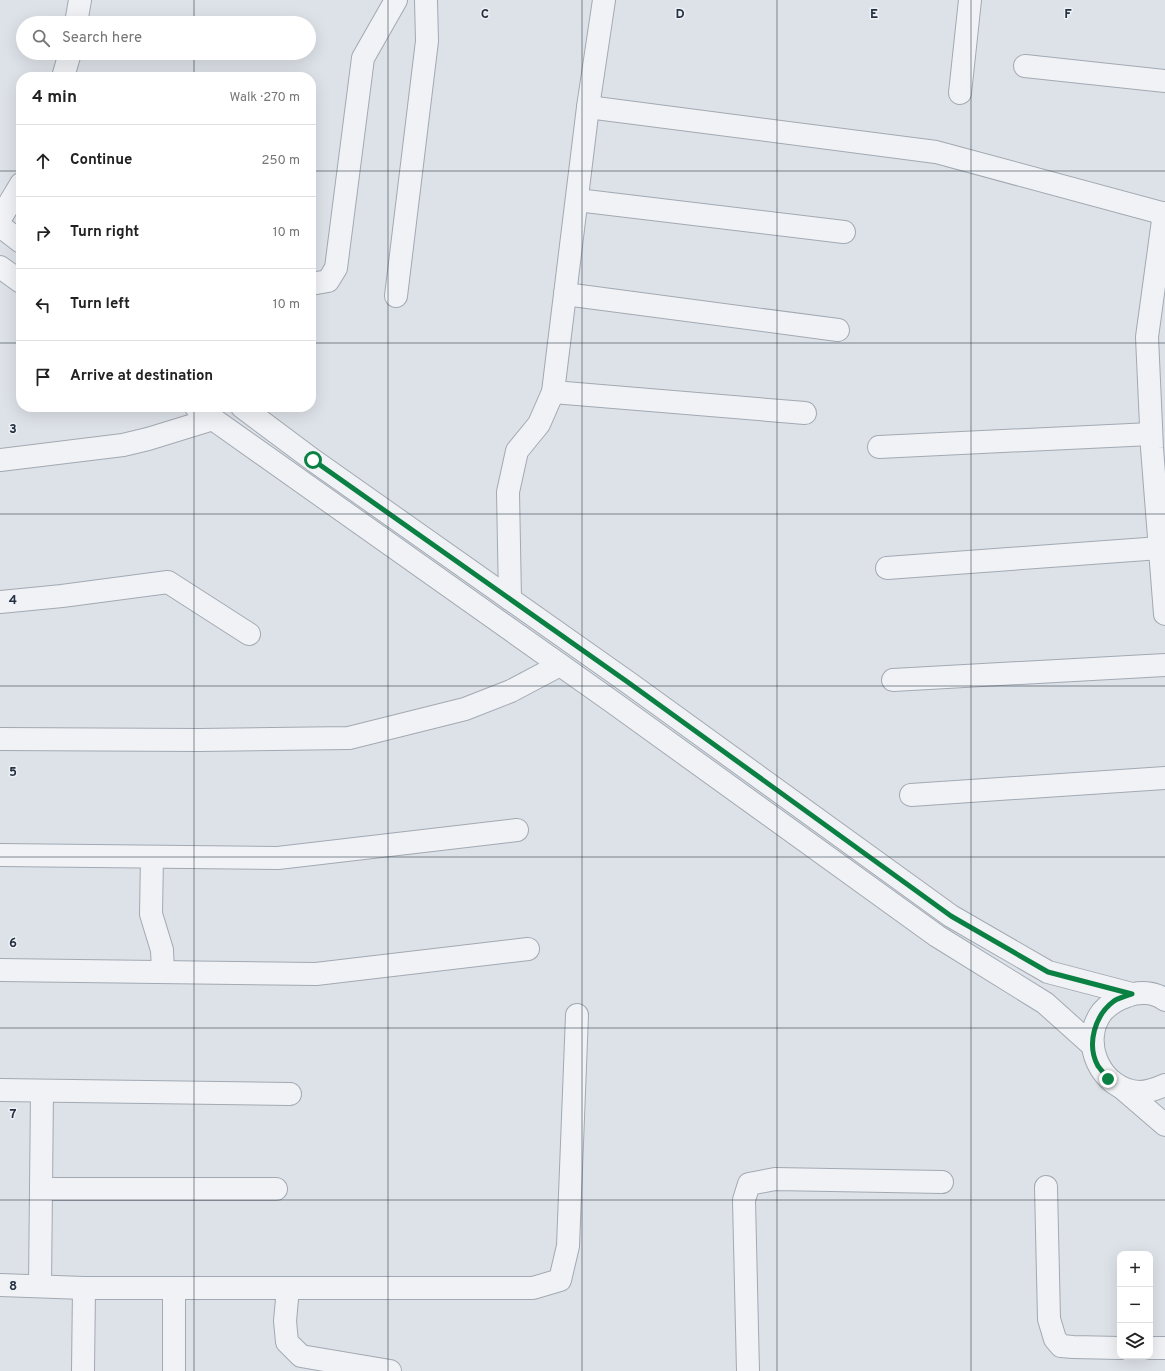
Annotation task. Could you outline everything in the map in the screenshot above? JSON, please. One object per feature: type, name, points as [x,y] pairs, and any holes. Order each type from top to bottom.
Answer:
[{"type":"street","points":[[77,16],[80,0]]},
{"type":"street","points":[[316,283],[328,281],[336,268],[363,58],[396,0]]},
{"type":"street","points":[[396,296],[427,41],[426,0]]},
{"type":"street","points":[[510,599],[508,492],[516,451],[539,424],[553,392],[588,107],[604,0]]},
{"type":"street","points":[[960,93],[970,0]]},
{"type":"street","points":[[64,72],[68,60]]},
{"type":"street","points":[[1025,66],[1165,81]]},
{"type":"street","points":[[588,107],[936,152],[1164,214],[1146,337],[1151,434],[1159,469],[1165,614]]},
{"type":"street","points":[[0,219],[16,192]]},
{"type":"street","points":[[577,200],[844,232]]},
{"type":"street","points":[[0,226],[16,238]]},
{"type":"street","points":[[0,268],[16,279]]},
{"type":"street","points":[[565,294],[838,330]]},
{"type":"street","points":[[553,392],[805,413]]},
{"type":"street","points":[[249,412],[313,460],[629,683],[951,916],[1048,972],[1132,994],[1149,993],[1165,1000]]},
{"type":"street","points":[[0,460],[123,445],[148,439],[204,413],[560,665],[938,936],[1045,1003],[1092,1046]]},
{"type":"street","points":[[879,447],[1151,434]]},
{"type":"street","points":[[887,568],[1161,539]]},
{"type":"street","points":[[0,602],[62,596],[168,582],[249,634]]},
{"type":"street","points":[[0,739],[199,740],[349,738],[465,709],[511,691],[560,665]]},
{"type":"street","points":[[893,680],[1165,665]]},
{"type":"street","points":[[911,795],[1165,778]]},
{"type":"street","points":[[0,855],[278,858],[516,830]]},
{"type":"street","points":[[152,857],[152,914],[162,950],[163,972]]},
{"type":"street","points":[[0,970],[316,974],[528,949]]},
{"type":"street","points":[[1132,994],[1115,1001],[1102,1012],[1094,1029],[1092,1046],[1098,1065],[1108,1079],[1165,1125]]},
{"type":"street","points":[[0,1285],[84,1288],[533,1288],[560,1280],[568,1246],[577,1015]]},
{"type":"street","points":[[1121,1088],[1138,1092],[1153,1090],[1165,1085]]},
{"type":"street","points":[[0,1090],[290,1094]]},
{"type":"street","points":[[40,1286],[42,1091]]},
{"type":"street","points":[[748,1371],[744,1200],[749,1184],[775,1178],[942,1182]]},
{"type":"street","points":[[41,1188],[276,1189]]},
{"type":"street","points":[[1046,1188],[1049,1318],[1055,1339],[1061,1346],[1117,1348]]},
{"type":"street","points":[[83,1371],[84,1288]]},
{"type":"street","points":[[174,1288],[174,1371]]},
{"type":"street","points":[[288,1288],[285,1321],[287,1342],[301,1356],[320,1365],[390,1371]]},
{"type":"street","points":[[1153,1348],[1165,1348]]},
{"type":"route","points":[[313,460],[629,683],[951,916],[1048,972],[1132,994],[1115,1001],[1102,1012],[1094,1029],[1092,1046],[1098,1065],[1108,1079]]}]
